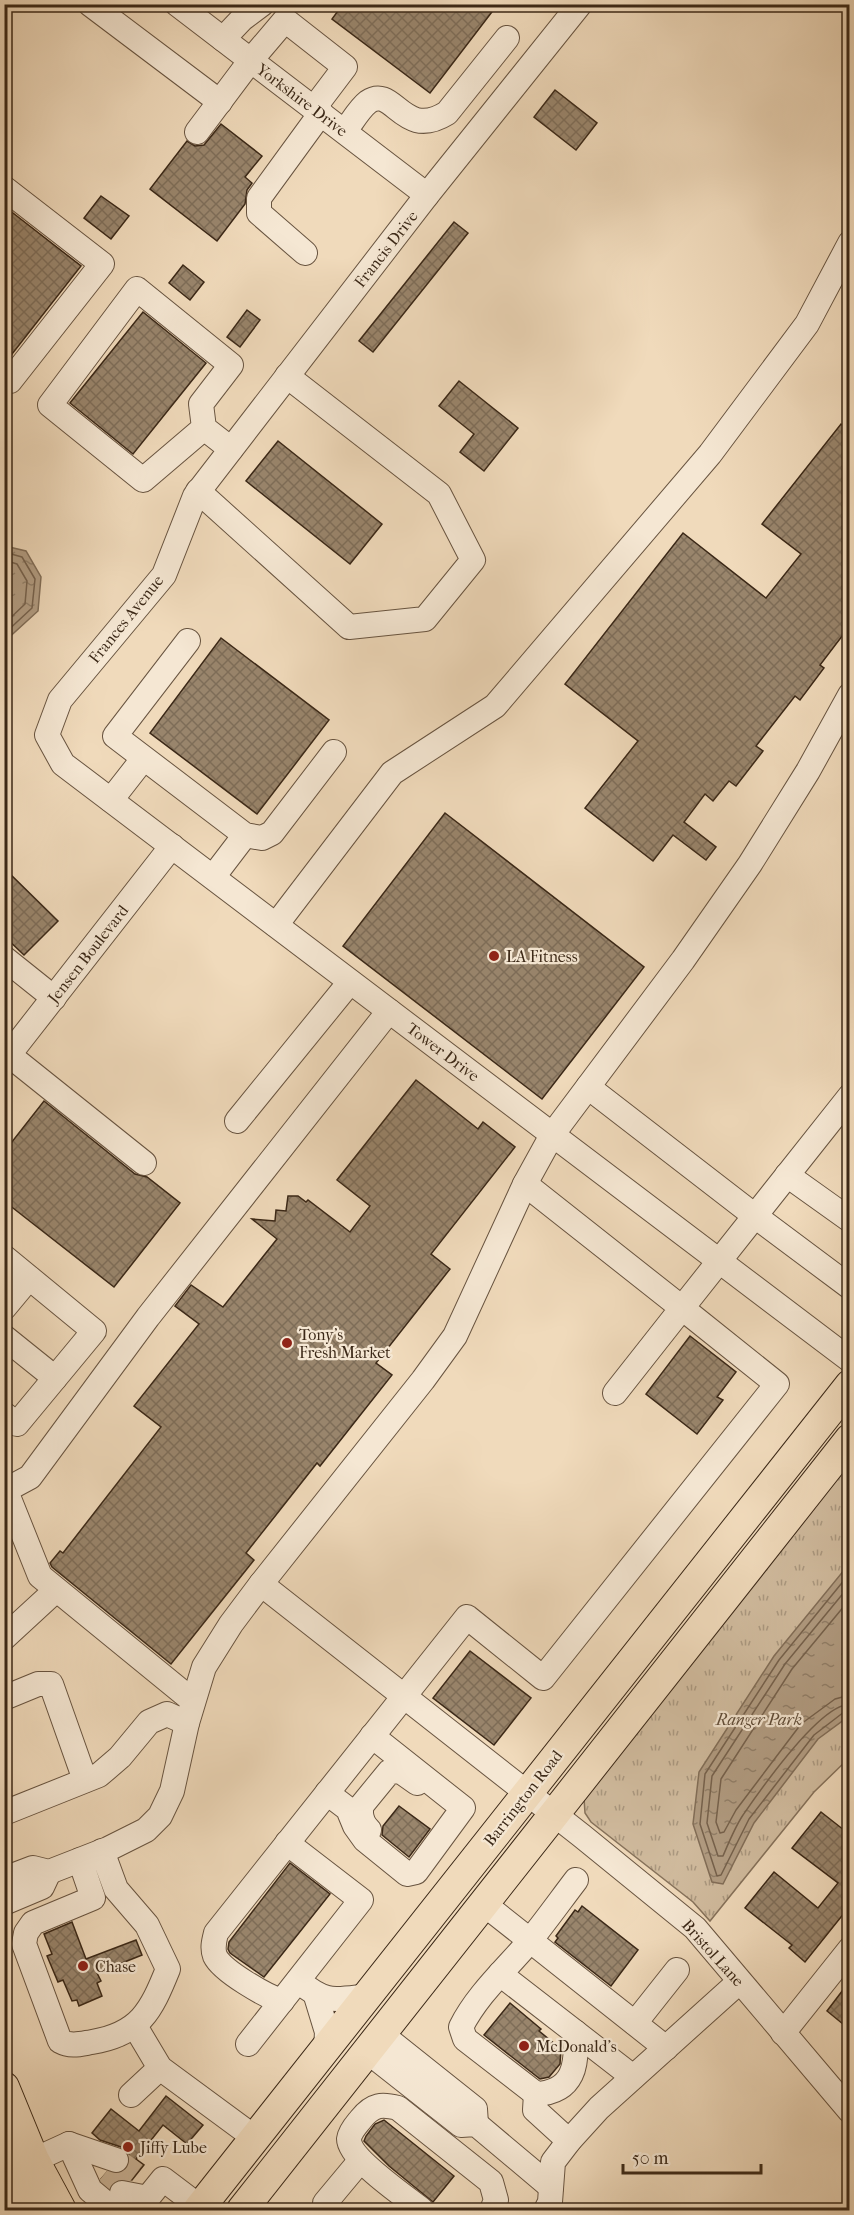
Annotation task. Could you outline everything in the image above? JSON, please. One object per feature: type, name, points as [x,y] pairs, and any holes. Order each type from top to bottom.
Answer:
[{"type":"main road","name":"Barrington Road","points":[[199,2209],[849,1385]]},
{"type":"main road","name":"Barrington Road","points":[[242,2211],[849,1439]]},
{"type":"main road","points":[[4,2087],[34,2160],[60,2211]]},
{"type":"main road","points":[[4,2152],[31,2211]]},
{"type":"street","points":[[90,4],[220,102]]},
{"type":"street","name":"Yorkshire Drive","points":[[177,4],[427,195]]},
{"type":"street","name":"Francis Drive","points":[[196,493],[427,195],[580,4]]},
{"type":"street","points":[[223,39],[242,19],[261,5]]},
{"type":"street","points":[[197,132],[251,60],[291,12],[345,67],[259,198],[259,213],[305,254]]},
{"type":"street","points":[[345,131],[366,103],[373,100],[387,101],[418,122],[430,121],[447,113],[507,38]]},
{"type":"street","points":[[492,57],[519,80]]},
{"type":"street","points":[[4,188],[102,264],[10,381],[4,377]]},
{"type":"street","points":[[276,925],[392,773],[495,706],[710,454],[807,324],[849,243]]},
{"type":"street","points":[[204,428],[144,480],[50,405],[136,289],[231,365],[201,404],[204,428],[231,449]]},
{"type":"street","points":[[196,493],[349,627],[425,619],[472,560],[439,494],[287,376]]},
{"type":"street","name":"Frances Avenue","points":[[47,735],[60,700],[164,575],[196,493]]},
{"type":"street","points":[[188,641],[115,736],[143,759],[244,835],[262,838],[272,833],[334,752]]},
{"type":"street","points":[[4,1879],[33,1868],[49,1872],[80,1860],[146,1830],[160,1816],[172,1791],[190,1712],[204,1667],[231,1624],[261,1584],[423,1380],[455,1336],[525,1184],[552,1135],[683,960],[750,864],[808,771],[849,696]]},
{"type":"street","name":"Tower Drive","points":[[47,735],[63,764],[849,1360]]},
{"type":"street","points":[[111,800],[143,759]]},
{"type":"street","points":[[213,877],[244,835]]},
{"type":"street","name":"Jensen Boulevard","points":[[7,1058],[172,846]]},
{"type":"street","points":[[4,958],[54,998]]},
{"type":"street","points":[[237,1121],[350,982]]},
{"type":"street","points":[[190,1712],[40,1576],[5,1491],[30,1477],[148,1317],[389,1011]]},
{"type":"street","points":[[7,1058],[144,1163]]},
{"type":"street","points":[[588,1087],[849,1287]]},
{"type":"street","points":[[615,1393],[787,1175],[842,1121],[849,1096]]},
{"type":"street","points":[[787,1175],[849,1220]]},
{"type":"street","points":[[282,2001],[269,1997],[229,1970],[216,1958],[213,1946],[216,1933],[467,1617],[543,1678],[777,1383],[525,1184]]},
{"type":"street","points":[[4,1257],[94,1331],[17,1425],[4,1414]]},
{"type":"street","points":[[4,1308],[29,1278]]},
{"type":"street","points":[[4,1337],[55,1378]]},
{"type":"street","name":"Bristol Lane","points":[[261,1584],[554,1813],[694,1928],[849,2112]]},
{"type":"street","points":[[4,1638],[56,1591]]},
{"type":"street","points":[[4,1698],[38,1684],[51,1684],[85,1780]]},
{"type":"street","points":[[4,1813],[99,1775],[120,1757],[149,1722],[167,1714],[190,1712]]},
{"type":"street","points":[[327,1793],[348,1809],[355,1826],[365,1840],[407,1874],[414,1874],[463,1808],[372,1736]]},
{"type":"street","points":[[348,1809],[393,1752]]},
{"type":"street","points":[[417,1869],[365,1826],[360,1811],[362,1805],[389,1772],[400,1771],[425,1789],[435,1786]]},
{"type":"street","points":[[248,2044],[361,1900],[287,1843]]},
{"type":"street","points":[[102,1851],[117,1889],[147,1925],[168,1969],[154,2004],[135,2026],[112,2039],[69,2046],[60,2041],[24,1944],[26,1933],[33,1923],[117,1889]]},
{"type":"street","points":[[80,1860],[93,1898]]},
{"type":"street","points":[[4,1903],[42,1887],[49,1872]]},
{"type":"street","points":[[575,2032],[577,2051],[574,2069],[565,2082],[552,2093],[536,2094],[465,2039],[461,2027],[467,2015],[576,1880]]},
{"type":"street","points":[[484,1904],[666,2048]]},
{"type":"street","points":[[4,1912],[26,1933]]},
{"type":"street","points":[[783,2033],[849,1949]]},
{"type":"street","points":[[635,2024],[676,1970]]},
{"type":"street","points":[[500,1974],[633,2077]]},
{"type":"street","points":[[298,1981],[316,1996],[333,2000],[368,1996]]},
{"type":"street","points":[[549,2199],[553,2162],[569,2141],[599,2108],[739,1982]]},
{"type":"street","points":[[316,1996],[327,2032],[326,2049]]},
{"type":"street","points":[[135,2026],[160,2068],[255,2138]]},
{"type":"street","points":[[374,2043],[461,2125],[476,2124],[549,2199]]},
{"type":"street","points":[[130,2095],[160,2068]]},
{"type":"street","points":[[536,2094],[535,2110],[569,2141]]},
{"type":"street","points":[[422,2211],[360,2161],[352,2148],[349,2138],[353,2128],[374,2107],[385,2104],[398,2108],[491,2182],[496,2200],[492,2211]]},
{"type":"street","points":[[34,2160],[77,2147]]},
{"type":"street","points":[[77,2147],[109,2168]]},
{"type":"street","points":[[77,2147],[90,2190],[131,2195],[163,2179],[199,2209]]},
{"type":"street","points":[[326,2208],[360,2161]]},
{"type":"green space","name":"Ranger Park","points":[[849,1458],[849,1758],[814,1792],[710,1921],[693,1902],[591,1822],[585,1813],[584,1798]]},
{"type":"water","points":[[5,546],[26,551],[41,577],[38,611],[5,641]]},
{"type":"water","points":[[849,1564],[849,1716],[818,1739],[754,1823],[723,1884],[712,1882],[693,1824],[699,1772],[774,1656]]},
{"type":"building","points":[[343,4],[498,4],[430,93],[332,19]]},
{"type":"building","points":[[555,90],[597,123],[576,150],[534,117]]},
{"type":"building","points":[[221,124],[262,156],[245,177],[252,183],[247,190],[245,204],[217,241],[150,189],[187,141],[195,146],[204,145]]},
{"type":"building","points":[[101,196],[129,216],[111,239],[84,218]]},
{"type":"building","points":[[4,206],[81,266],[5,363],[4,363]]},
{"type":"building","points":[[454,222],[468,233],[373,352],[359,341]]},
{"type":"building","points":[[183,265],[204,282],[190,300],[169,283]]},
{"type":"building","points":[[247,310],[260,320],[240,347],[227,337]]},
{"type":"building","points":[[143,312],[206,363],[133,454],[70,403]]},
{"type":"building","points":[[459,381],[518,428],[484,471],[460,452],[474,434],[439,406]]},
{"type":"building","points":[[841,424],[849,431],[849,627],[820,665],[824,668],[800,700],[795,696],[756,746],[763,751],[736,786],[729,781],[713,801],[705,794],[684,822],[716,847],[706,860],[673,835],[653,861],[585,808],[638,741],[565,684],[683,533],[766,598],[801,554],[762,524]]},
{"type":"building","points":[[278,441],[382,524],[350,564],[246,481]]},
{"type":"building","points":[[221,638],[329,720],[257,814],[150,733]]},
{"type":"building","name":"LA Fitness","points":[[445,813],[644,967],[542,1099],[343,946]]},
{"type":"building","points":[[4,868],[58,921],[24,955],[4,936]]},
{"type":"building","points":[[416,1080],[478,1129],[483,1122],[515,1147],[431,1254],[450,1269],[376,1363],[392,1375],[320,1466],[317,1463],[246,1553],[254,1560],[171,1664],[50,1563],[60,1551],[63,1553],[161,1427],[134,1406],[199,1324],[175,1306],[191,1285],[223,1307],[277,1239],[252,1219],[275,1221],[276,1210],[286,1211],[288,1196],[298,1196],[306,1202],[308,1200],[350,1232],[370,1206],[337,1180]]},
{"type":"building","points":[[44,1101],[135,1174],[147,1177],[180,1203],[114,1287],[4,1201],[4,1152]]},
{"type":"building","points":[[690,1336],[736,1372],[717,1397],[723,1400],[697,1434],[646,1394]]},
{"type":"building","points":[[470,1651],[531,1698],[494,1745],[433,1698]]},
{"type":"building","points":[[399,1806],[430,1829],[409,1857],[382,1835],[383,1826]]},
{"type":"building","points":[[821,1812],[849,1834],[849,1907],[805,1962],[789,1948],[792,1945],[745,1908],[774,1872],[818,1908],[838,1883],[792,1848]]},
{"type":"building","points":[[290,1863],[330,1894],[264,1977],[230,1953],[229,1942]]},
{"type":"building","points":[[582,1906],[638,1950],[611,1986],[555,1942],[558,1938],[556,1936],[575,1910],[578,1912]]},
{"type":"building","name":"Chase","points":[[72,1922],[86,1959],[136,1940],[142,1955],[97,1973],[101,1981],[97,1983],[102,1996],[79,2006],[77,2000],[72,2001],[63,1980],[58,1982],[47,1956],[52,1954],[44,1934]]},
{"type":"building","points":[[849,1982],[849,2029],[827,2011]]},
{"type":"building","name":"McDonald's","points":[[510,2003],[561,2049],[560,2064],[549,2077],[540,2079],[484,2035]]},
{"type":"building","points":[[166,2096],[203,2125],[187,2144],[163,2125],[136,2159],[144,2165],[132,2180],[118,2179],[109,2188],[101,2179],[107,2172],[118,2174],[125,2171],[130,2164],[130,2157],[126,2150],[100,2140],[92,2133],[111,2109],[139,2131]]},
{"type":"building","points":[[384,2120],[454,2176],[433,2202],[389,2166],[364,2141],[375,2124]]},
{"type":"tunnel","points":[[116,2160],[136,2175]]},
{"type":"tunnel","points":[[102,2177],[122,2193]]},
{"type":"place","name":"LA Fitness","points":[[494,956]]},
{"type":"place","name":"Tony's Fresh Market","points":[[287,1343]]},
{"type":"place","name":"Chase","points":[[83,1966]]},
{"type":"place","name":"McDonald's","points":[[524,2046]]},
{"type":"place","name":"Jiffy Lube","points":[[128,2147]]}]
